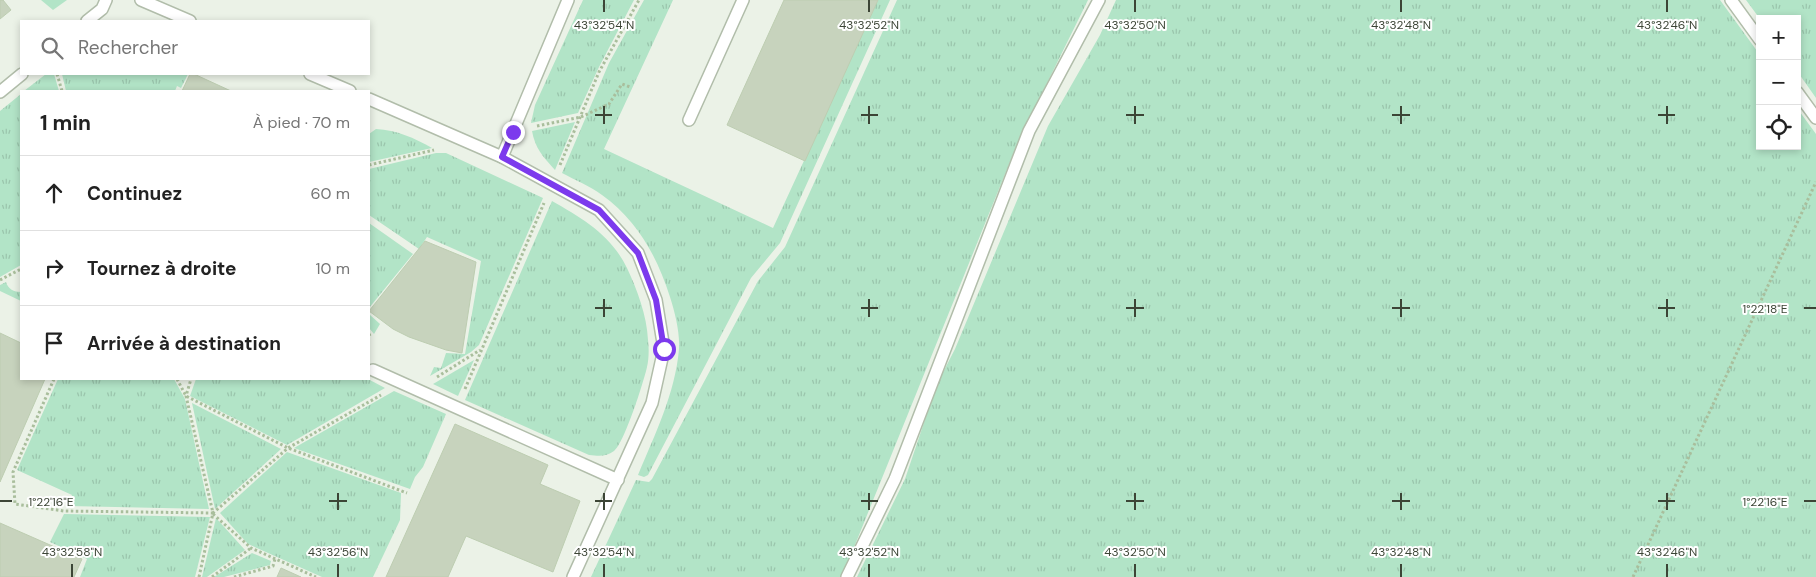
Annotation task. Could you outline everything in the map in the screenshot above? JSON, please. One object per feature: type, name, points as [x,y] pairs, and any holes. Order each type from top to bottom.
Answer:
[{"type":"lane","points":[[88,20],[102,9],[106,0]]},
{"type":"lane","points":[[141,0],[188,20]]},
{"type":"lane","points":[[502,157],[568,0]]},
{"type":"lane","points":[[689,120],[743,0]]},
{"type":"lane","points":[[847,577],[895,479],[1030,131],[1099,0]]},
{"type":"lane","points":[[1730,0],[1756,35]]},
{"type":"lane","points":[[0,92],[21,75]]},
{"type":"lane","points":[[312,75],[348,90]]},
{"type":"lane","points":[[1801,97],[1816,118]]},
{"type":"lane","points":[[370,99],[502,157],[599,210],[638,253],[656,300],[664,349],[652,403],[573,577]]},
{"type":"lane","points":[[373,370],[618,480]]},
{"type":"path","points":[[58,75],[62,90]]},
{"type":"path","points":[[513,132],[581,117],[609,104],[622,84],[630,87]]},
{"type":"path","points":[[370,165],[467,142]]},
{"type":"path","points":[[1633,577],[1816,182]]},
{"type":"path","points":[[0,280],[20,270]]},
{"type":"path","points":[[417,390],[481,350]]},
{"type":"path","points":[[54,380],[13,472],[15,504],[64,510],[213,513],[251,548],[316,577]]},
{"type":"path","points":[[178,380],[186,396],[213,513],[199,577]]},
{"type":"path","points":[[186,396],[191,380]]},
{"type":"path","points":[[213,513],[288,448],[402,383]]},
{"type":"path","points":[[186,396],[288,448],[407,494]]},
{"type":"path","points":[[212,577],[251,548]]},
{"type":"path","points":[[234,577],[273,566],[275,559]]},
{"type":"green space","points":[[41,0],[67,0],[53,10]]},
{"type":"green space","points":[[583,0],[634,0],[599,67],[578,113],[531,123],[535,105]]},
{"type":"green space","points":[[644,0],[673,0],[604,149],[773,228],[878,0],[890,0],[780,243],[751,278],[648,475],[644,477],[638,475],[669,398],[677,366],[679,343],[674,309],[652,253],[626,216],[602,195],[562,173],[609,63]]},
{"type":"green space","points":[[897,0],[1088,0],[1018,142],[842,577],[591,577],[636,480],[649,482],[652,479],[758,281],[785,247]]},
{"type":"green space","points":[[1116,0],[1720,0],[1756,50],[1756,150],[1801,150],[1801,113],[1816,134],[1816,577],[857,577],[905,479],[937,384],[955,349],[1048,126],[1100,35]]},
{"type":"green space","points":[[1746,0],[1816,0],[1816,98],[1801,77],[1801,15],[1757,15]]},
{"type":"green space","points":[[45,75],[54,75],[59,90],[25,90]]},
{"type":"green space","points":[[62,75],[188,75],[181,88],[177,86],[175,90],[66,90]]},
{"type":"green space","points":[[20,95],[20,266],[0,277],[0,111]]},
{"type":"green space","points":[[575,122],[555,170],[540,152],[532,131]]},
{"type":"green space","points":[[376,129],[391,131],[405,135],[432,148],[370,162],[370,133]]},
{"type":"green space","points":[[436,153],[446,153],[543,198],[479,345],[471,352],[430,376],[434,367],[441,368],[446,353],[465,354],[481,261],[427,237],[419,249],[370,216],[370,169]]},
{"type":"green space","points":[[552,201],[595,228],[613,246],[631,276],[646,322],[648,357],[642,385],[623,437],[614,451],[605,455],[589,455],[465,400]]},
{"type":"green space","points":[[370,224],[413,254],[370,307]]},
{"type":"green space","points":[[6,282],[12,290],[20,292],[20,301],[0,291],[0,285]]},
{"type":"green space","points":[[370,315],[380,324],[374,334],[370,329]]},
{"type":"green space","points":[[474,360],[458,396],[433,384]]},
{"type":"green space","points":[[58,380],[175,380],[185,399],[209,509],[68,506],[72,495],[17,470]]},
{"type":"green space","points":[[196,380],[370,380],[385,388],[287,445],[190,396]]},
{"type":"green space","points":[[394,391],[446,414],[423,467],[415,477],[410,489],[294,448]]},
{"type":"green space","points":[[192,403],[281,449],[215,509]]},
{"type":"green space","points":[[287,452],[401,493],[400,520],[373,577],[322,577],[248,544],[220,513]]},
{"type":"green space","points":[[64,514],[210,517],[195,577],[80,577],[87,559],[50,542]]},
{"type":"green space","points":[[216,518],[245,550],[207,577],[202,577]]},
{"type":"green space","points":[[252,553],[271,561],[270,565],[224,577],[214,577]]},
{"type":"building","points":[[0,0],[3,0],[11,10],[0,19]]},
{"type":"building","points":[[784,0],[878,0],[805,161],[727,125]]},
{"type":"building","points":[[190,75],[196,75],[229,90],[182,90]]},
{"type":"building","points":[[425,241],[476,262],[462,353],[446,350],[409,337],[393,329],[370,312]]},
{"type":"building","points":[[0,333],[20,343],[20,380],[45,380],[0,482]]},
{"type":"building","points":[[455,424],[548,465],[540,484],[580,501],[553,572],[466,536],[448,577],[386,577]]},
{"type":"building","points":[[0,523],[82,559],[74,577],[0,577]]},
{"type":"building","points":[[281,568],[301,577],[277,577]]},
{"type":"route","points":[[513,132],[502,157],[599,210],[638,253],[656,300],[664,349]]}]
